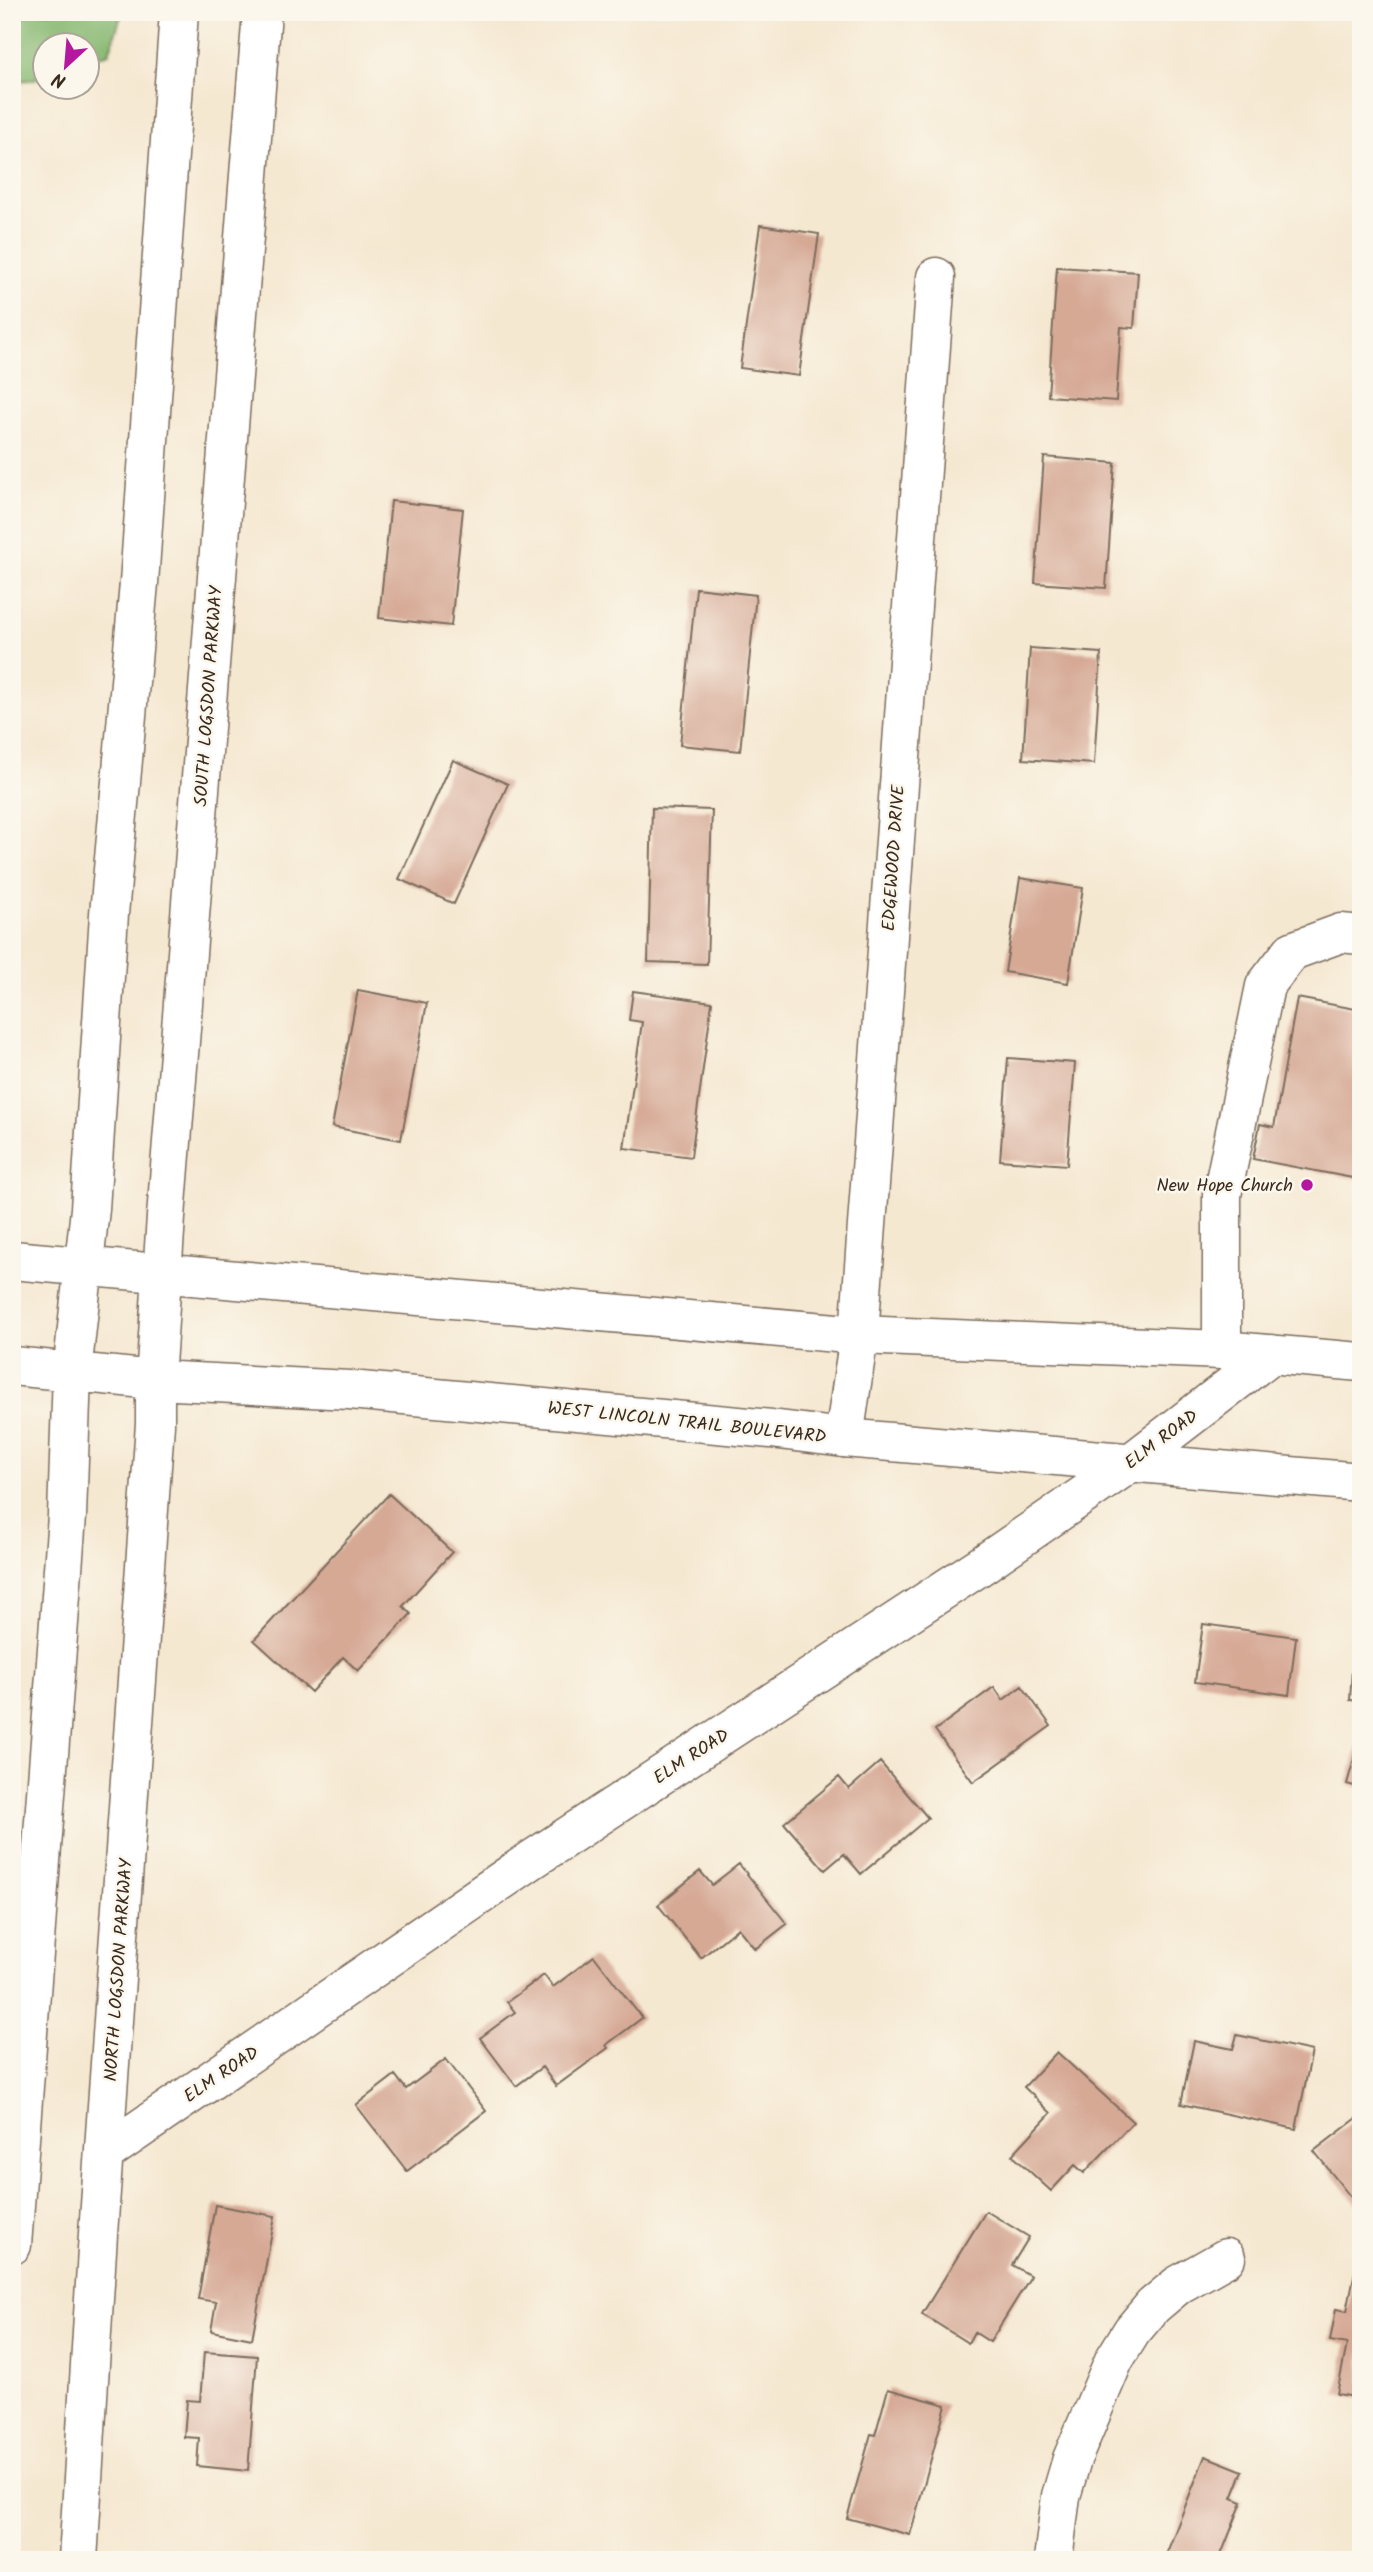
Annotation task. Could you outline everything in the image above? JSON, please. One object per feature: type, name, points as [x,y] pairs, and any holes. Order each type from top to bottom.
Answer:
[{"type":"main road","points":[[13,2231],[67,1516],[72,1373],[97,1125],[109,914],[139,583],[179,12]]},
{"type":"main road","name":"SOUTH LOGSDON PARKWAY","points":[[155,1380],[262,12]]},
{"type":"main road","name":"EDGEWOOD DRIVE","points":[[844,1438],[859,1335],[936,277]]},
{"type":"main road","points":[[1222,1350],[1222,1195],[1265,986],[1292,951],[1341,933],[1361,935]]},
{"type":"main road","points":[[12,1260],[859,1335],[1222,1350],[1361,1362]]},
{"type":"main road","name":"ELM ROAD","points":[[105,2153],[530,1861],[982,1565],[1133,1461],[1272,1354]]},
{"type":"main road","name":"WEST LINCOLN TRAIL BOULEVARD","points":[[12,1366],[155,1380],[350,1390],[844,1438],[1361,1482]]},
{"type":"main road","name":"NORTH LOGSDON PARKWAY","points":[[78,2560],[153,1452],[155,1380]]},
{"type":"main road","points":[[1053,2560],[1062,2496],[1072,2459],[1114,2360],[1132,2331],[1153,2306],[1178,2286],[1226,2259]]},
{"type":"green space","points":[[12,12],[119,12],[121,16],[109,53],[102,55],[102,32],[32,32],[32,80],[12,81]]},
{"type":"building","points":[[760,225],[819,234],[799,376],[740,368]]},
{"type":"building","points":[[1057,267],[1138,272],[1134,328],[1121,327],[1116,401],[1048,396]]},
{"type":"building","points":[[1044,457],[1115,463],[1106,588],[1035,583]]},
{"type":"building","points":[[391,501],[463,509],[451,626],[379,618]]},
{"type":"building","points":[[696,588],[756,595],[740,751],[680,745]]},
{"type":"building","points":[[1030,648],[1101,653],[1094,764],[1023,759]]},
{"type":"building","points":[[453,760],[508,784],[454,904],[399,879]]},
{"type":"building","points":[[652,808],[712,810],[707,964],[648,962]]},
{"type":"building","points":[[1020,878],[1083,888],[1068,983],[1005,972]]},
{"type":"building","points":[[358,990],[427,1003],[401,1140],[332,1127]]},
{"type":"building","points":[[633,991],[712,1002],[691,1157],[624,1148],[642,1022],[629,1020]]},
{"type":"building","points":[[1297,998],[1361,1010],[1361,1166],[1358,1179],[1253,1159],[1260,1124],[1274,1127]]},
{"type":"building","points":[[1008,1058],[1075,1063],[1067,1165],[1000,1160]]},
{"type":"building","points":[[389,1494],[452,1552],[403,1606],[411,1614],[358,1671],[343,1657],[311,1692],[254,1640]]},
{"type":"building","points":[[1203,1624],[1296,1637],[1289,1695],[1195,1682]]},
{"type":"building","points":[[1354,1639],[1361,1639],[1361,1701],[1350,1700]]},
{"type":"building","points":[[1022,1686],[1051,1726],[973,1782],[935,1730],[994,1687],[1003,1700]]},
{"type":"building","points":[[1361,1737],[1361,1788],[1347,1784]]},
{"type":"building","points":[[880,1762],[928,1818],[861,1874],[844,1854],[825,1870],[784,1823],[839,1777],[849,1789]]},
{"type":"building","points":[[739,1864],[787,1924],[755,1949],[738,1928],[701,1958],[658,1905],[700,1871],[712,1885]]},
{"type":"building","points":[[594,1956],[642,2018],[606,2045],[608,2048],[556,2086],[542,2067],[516,2086],[480,2038],[515,2012],[507,2002],[544,1975],[553,1987]]},
{"type":"building","points":[[1237,2035],[1312,2051],[1296,2129],[1181,2104],[1194,2041],[1233,2049]]},
{"type":"building","points":[[1057,2052],[1133,2122],[1084,2173],[1075,2165],[1051,2191],[1012,2155],[1051,2113],[1024,2087]]},
{"type":"building","points":[[446,2059],[486,2111],[407,2171],[356,2105],[395,2075],[406,2089]]},
{"type":"building","points":[[1361,2115],[1361,2210],[1314,2151]]},
{"type":"building","points":[[215,2205],[275,2216],[252,2339],[211,2331],[216,2302],[198,2299]]},
{"type":"building","points":[[986,2211],[1029,2237],[1012,2265],[1031,2276],[990,2342],[974,2332],[968,2343],[922,2314]]},
{"type":"building","points":[[1357,2261],[1361,2262],[1361,2398],[1337,2394],[1347,2344],[1330,2341],[1336,2309],[1347,2311]]},
{"type":"building","points":[[204,2352],[257,2356],[248,2471],[197,2466],[199,2438],[184,2437],[187,2400],[200,2401]]},
{"type":"building","points":[[888,2389],[946,2405],[910,2535],[847,2518],[871,2434],[875,2435]]},
{"type":"building","points":[[1205,2456],[1243,2471],[1232,2498],[1242,2502],[1219,2560],[1164,2560]]},
{"type":"place","name":"New Hope Church","points":[[1307,1185]]}]
